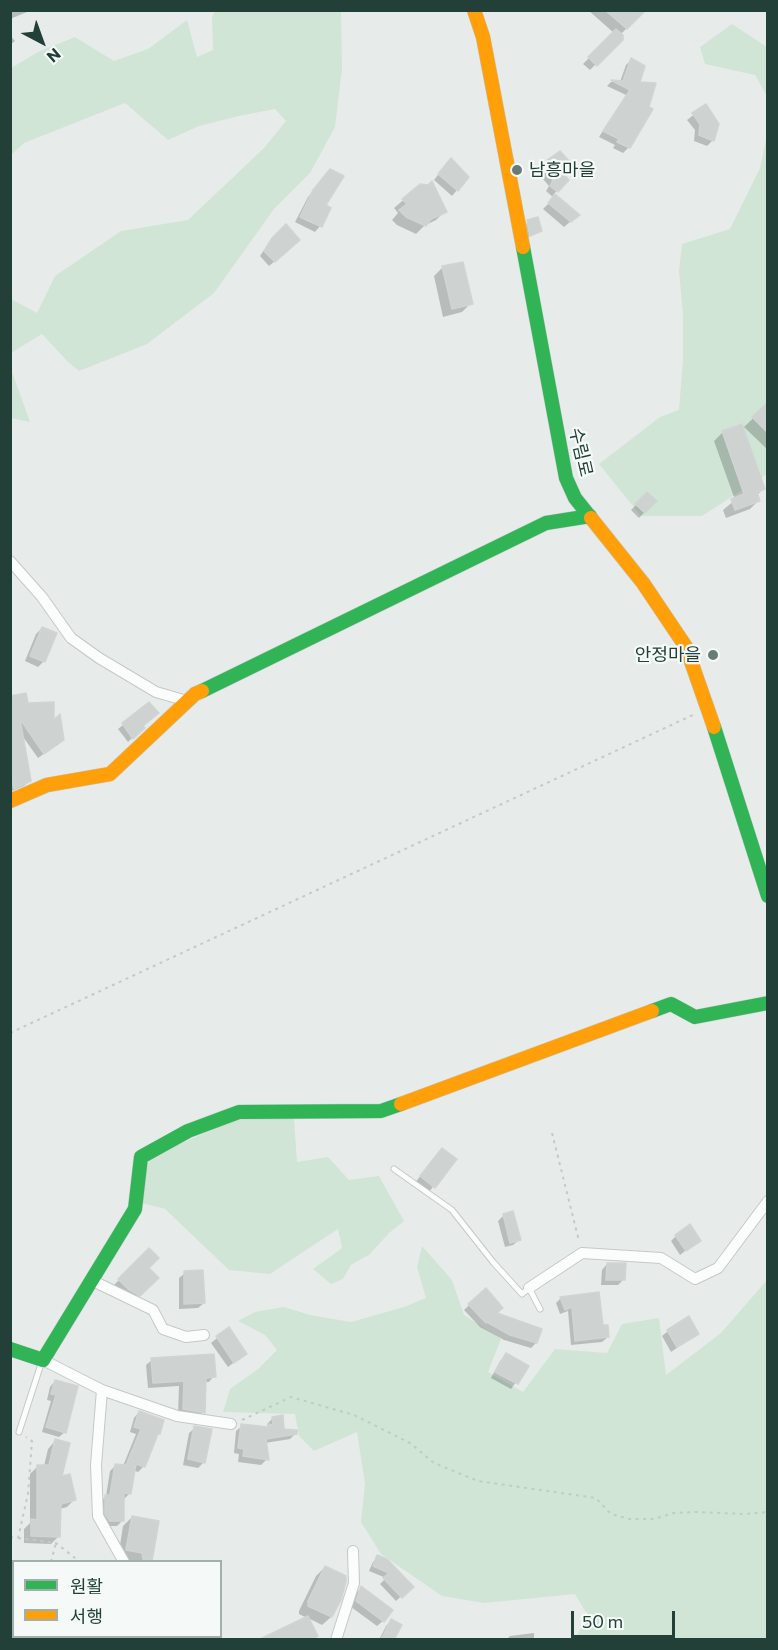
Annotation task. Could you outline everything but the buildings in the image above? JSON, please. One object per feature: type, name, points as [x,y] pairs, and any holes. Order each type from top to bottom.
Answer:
[{"type":"street","name":"수림로","points":[[474,10],[483,37],[567,478],[576,498],[643,583],[686,647],[708,708],[768,896]]},
{"type":"street","points":[[10,801],[48,785],[110,774],[195,694],[546,523],[590,516]]},
{"type":"street","points":[[10,561],[42,597],[70,638],[156,692],[187,701]]},
{"type":"street","points":[[43,1360],[135,1209],[141,1156],[188,1131],[239,1112],[381,1111],[671,1004],[695,1017],[768,1003]]},
{"type":"street","points":[[529,1288],[582,1253],[661,1258],[695,1279],[718,1268],[768,1201]]},
{"type":"street","points":[[93,1281],[153,1310],[163,1329],[186,1337],[204,1335]]},
{"type":"street","points":[[10,1349],[43,1360],[102,1390],[177,1416],[231,1424]]},
{"type":"street","points":[[102,1390],[96,1465],[98,1516],[123,1560]]},
{"type":"street","points":[[336,1640],[354,1583],[353,1551]]},
{"type":"lane","points":[[394,1169],[452,1210],[522,1294],[529,1288],[540,1309]]},
{"type":"lane","points":[[19,1432],[43,1360]]},
{"type":"path","points":[[10,1033],[708,708]]},
{"type":"path","points":[[552,1133],[582,1253]]},
{"type":"path","points":[[231,1424],[291,1397],[354,1414],[410,1443],[434,1463],[478,1481],[596,1498],[611,1514],[628,1519],[654,1520],[674,1513],[768,1512]]},
{"type":"path","points":[[18,1538],[28,1494],[32,1441],[19,1432]]},
{"type":"path","points":[[10,1537],[57,1543],[78,1560]]},
{"type":"path","points":[[52,1560],[57,1543]]},
{"type":"green space","points":[[215,11],[341,11],[342,69],[335,127],[310,173],[274,209],[214,293],[147,344],[79,371],[42,334],[11,353],[11,299],[37,313],[55,276],[121,231],[188,220],[264,148],[286,121],[275,109],[199,126],[168,140],[125,103],[24,143],[11,155],[11,68],[38,52],[75,37],[114,61],[148,49],[187,20],[197,57],[213,50],[212,17]]},
{"type":"green space","points":[[732,24],[767,47],[767,96],[755,75],[705,64],[700,47]]},
{"type":"green space","points":[[767,135],[767,474],[702,516],[641,516],[599,464],[660,417],[679,410],[683,360],[683,315],[679,271],[682,244],[730,229],[760,168]]},
{"type":"green space","points":[[11,369],[30,422],[11,418]]},
{"type":"green space","points":[[294,1118],[297,1162],[328,1157],[349,1180],[379,1176],[404,1221],[389,1233],[370,1254],[351,1265],[343,1279],[331,1284],[313,1269],[342,1248],[338,1229],[270,1274],[229,1270],[165,1209],[142,1203],[146,1168],[152,1156],[235,1120]]},
{"type":"green space","points":[[422,1246],[452,1280],[464,1315],[501,1339],[488,1372],[523,1392],[555,1349],[607,1353],[622,1324],[659,1318],[666,1375],[721,1333],[767,1280],[767,1639],[575,1639],[588,1616],[575,1594],[484,1603],[442,1596],[381,1554],[361,1522],[365,1484],[357,1432],[314,1451],[299,1436],[295,1414],[223,1412],[230,1389],[258,1369],[277,1350],[265,1335],[238,1321],[255,1312],[284,1307],[310,1315],[351,1322],[404,1307],[426,1298],[417,1267]]},
{"type":"traffic: fast","points":[[523,247],[566,478],[575,498],[591,518]]},
{"type":"traffic: fast","points":[[202,691],[546,523],[590,516]]},
{"type":"traffic: fast","points":[[714,727],[768,896]]},
{"type":"traffic: fast","points":[[652,1011],[671,1004],[695,1017],[768,1003]]},
{"type":"traffic: fast","points":[[10,1349],[43,1360],[135,1209],[141,1157],[188,1131],[239,1112],[381,1111],[401,1104]]},
{"type":"traffic: slow","points":[[474,10],[483,37],[523,247]]},
{"type":"traffic: slow","points":[[591,518],[643,583],[686,647],[714,727]]},
{"type":"traffic: slow","points":[[10,801],[47,785],[110,774],[195,694],[202,691]]},
{"type":"traffic: slow","points":[[401,1104],[652,1011]]},
{"type":"place","name":"남흥마을","points":[[517,170]]},
{"type":"place","name":"안정마을","points":[[713,655]]}]
